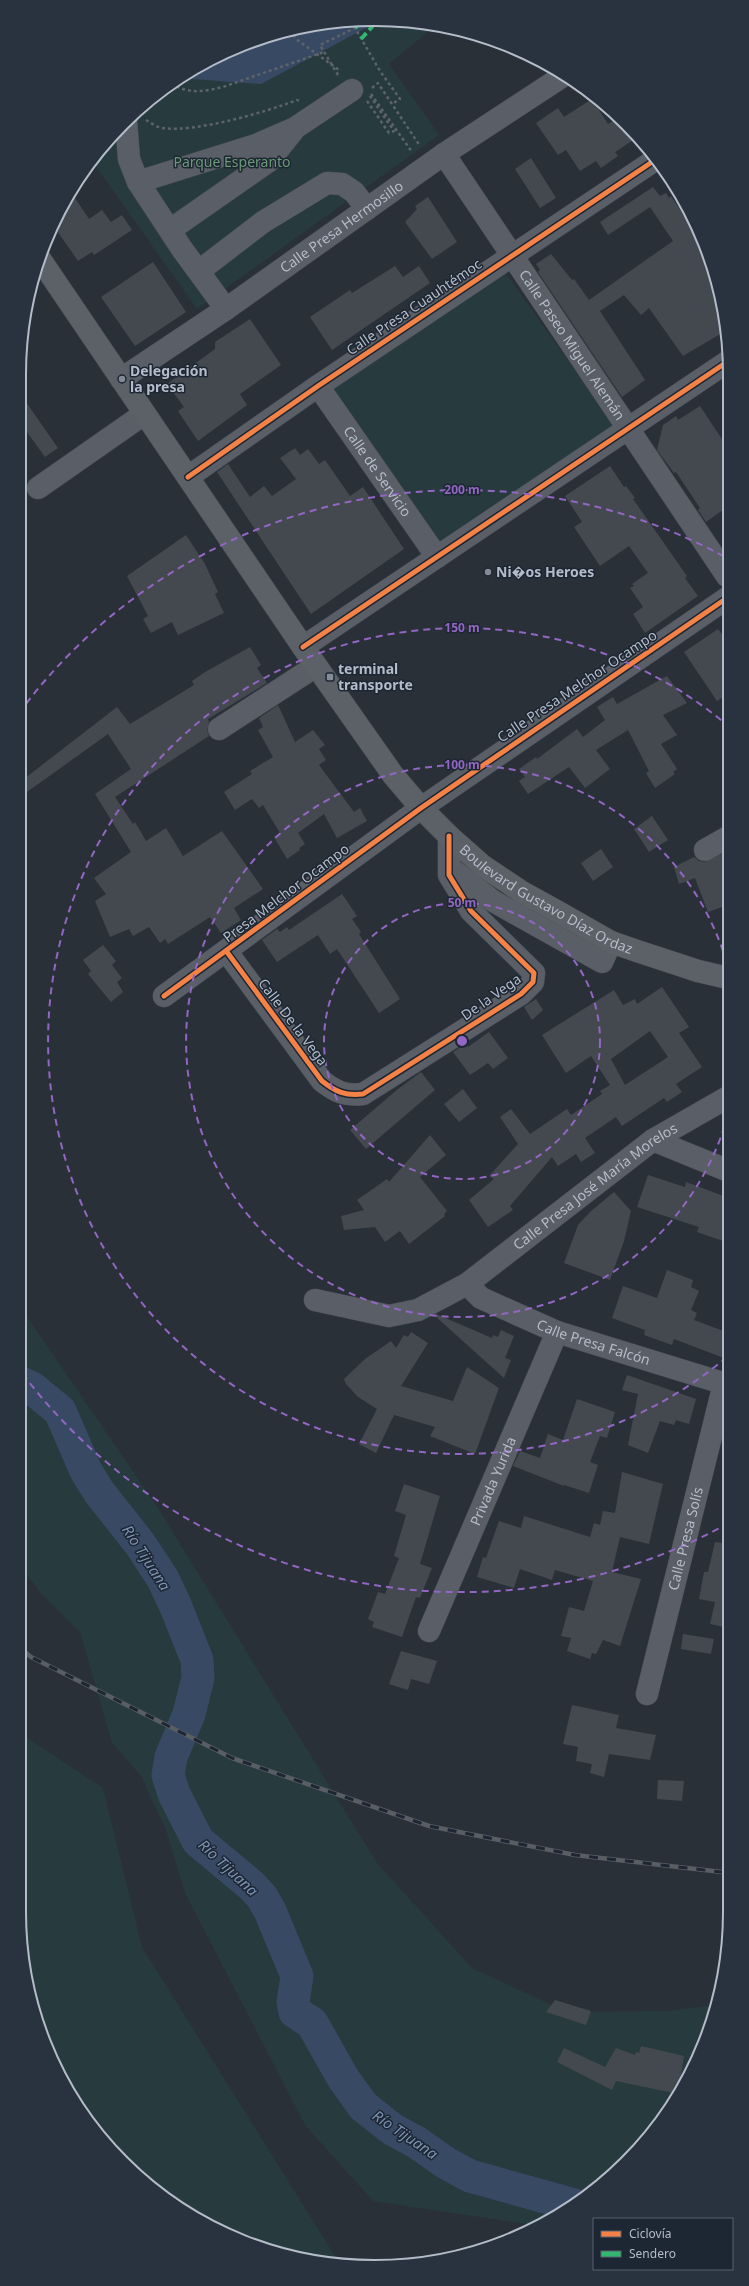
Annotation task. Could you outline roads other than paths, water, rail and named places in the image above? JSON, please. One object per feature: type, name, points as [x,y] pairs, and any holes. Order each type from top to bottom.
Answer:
[{"type":"main road","name":"Boulevard Gustavo Díaz Ordaz","points":[[43,264],[316,666],[394,775],[421,808],[449,836],[483,866],[522,892],[611,942],[663,961],[723,977]]},
{"type":"street","name":"Calle Presa Hermosillo","points":[[121,379],[226,309],[433,162],[558,79]]},
{"type":"street","points":[[138,182],[256,145],[303,123],[355,92]]},
{"type":"street","points":[[134,123],[129,159],[138,182],[226,309]]},
{"type":"street","points":[[170,230],[269,161],[303,123]]},
{"type":"street","name":"Calle Paseo Miguel Alemán","points":[[433,162],[512,255],[723,570]]},
{"type":"street","name":"Calle Presa Cuauhtémoc","points":[[188,477],[318,386],[651,162]]},
{"type":"street","points":[[199,271],[263,222],[327,184],[342,184],[354,192],[367,209]]},
{"type":"street","points":[[303,647],[723,365]]},
{"type":"street","name":"Calle de Servicio","points":[[318,386],[437,557]]},
{"type":"street","points":[[38,488],[144,414]]},
{"type":"street","name":"Calle Presa Melchor Ocampo","points":[[421,808],[723,601]]},
{"type":"street","points":[[219,729],[316,666]]},
{"type":"street","name":"Presa Melchor Ocampo","points":[[164,996],[421,808]]},
{"type":"street","name":"De la Vega","points":[[350,1095],[363,1094],[379,1085],[521,994],[533,982],[534,973],[471,911],[449,874],[449,836]]},
{"type":"street","points":[[705,850],[723,840]]},
{"type":"street","points":[[449,867],[493,901],[602,962],[611,942]]},
{"type":"street","name":"Calle De la Vega","points":[[226,952],[322,1080],[335,1091],[350,1095]]},
{"type":"street","name":"Calle Presa José María Morelos","points":[[315,1300],[389,1316],[401,1315],[418,1310],[467,1284],[653,1140],[723,1101]]},
{"type":"street","points":[[653,1140],[723,1169]]},
{"type":"street","name":"Calle Presa Falcón","points":[[467,1284],[481,1298],[557,1332],[723,1383]]},
{"type":"street","name":"Privada Yurida","points":[[429,1631],[557,1332]]},
{"type":"street","name":"Calle Presa Solís","points":[[647,1694],[723,1400]]},
{"type":"water","points":[[369,26],[261,84],[191,79],[220,62],[262,44],[329,29]]},
{"type":"waterway","name":"Río Tijuana","points":[[26,1385],[32,1388],[60,1411],[86,1471],[99,1492],[140,1544],[163,1579],[176,1607],[197,1660],[198,1678],[189,1714],[171,1757],[168,1775],[174,1794],[198,1841],[252,1886],[262,1897],[270,1911],[297,1976],[293,2002],[295,2012],[312,2023],[343,2078],[363,2106],[392,2129],[416,2142],[446,2163],[470,2176],[565,2203]]},
{"type":"railway","points":[[26,1653],[31,1657],[232,1758],[429,1826],[575,1855],[723,1872]]},
{"type":"place","name":"Delegación la presa","points":[[122,379]]},
{"type":"place","name":"Ni�os Heroes","points":[[488,572]]},
{"type":"place","name":"terminal transporte","points":[[330,677]]},
{"type":"park label","name":"Parque Esperanto","points":[[232,162]]}]
